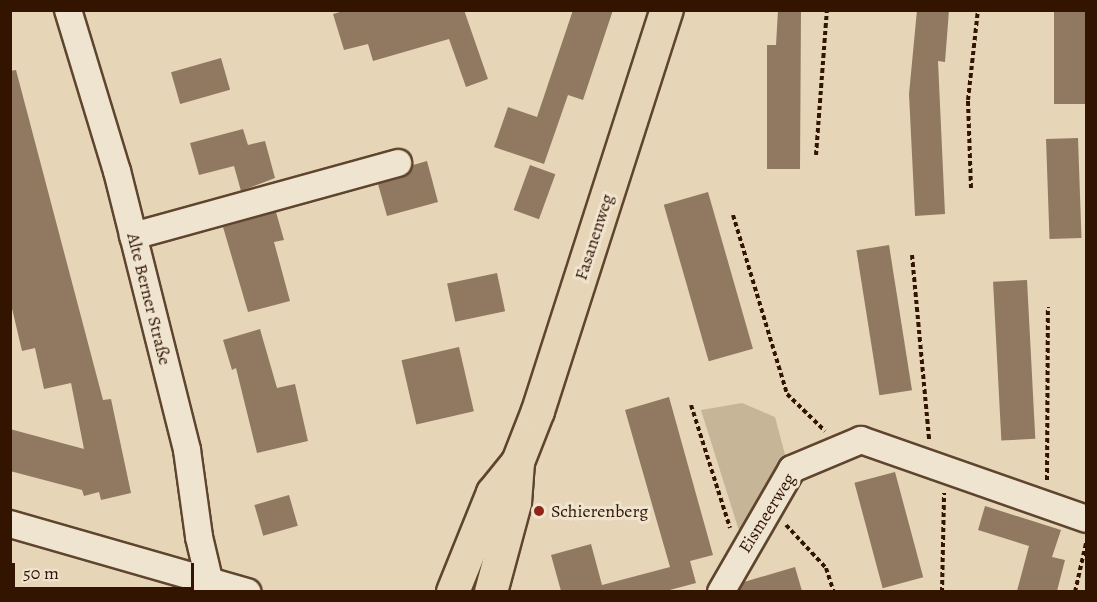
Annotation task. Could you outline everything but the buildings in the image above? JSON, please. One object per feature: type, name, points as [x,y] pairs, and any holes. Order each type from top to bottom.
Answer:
[{"type":"main road","name":"Fasanenweg","points":[[491,591],[515,503],[518,462],[538,411],[667,10]]},
{"type":"main road","name":"Fasanenweg","points":[[453,591],[493,493],[518,462]]},
{"type":"street","name":"Alte Berner Straße","points":[[68,10],[133,236],[187,450],[199,537],[211,586]]},
{"type":"street","points":[[133,236],[398,163]]},
{"type":"street","name":"Eismeerweg","points":[[721,591],[792,470],[861,440],[1086,519]]},
{"type":"street","points":[[10,524],[211,586],[247,591]]},
{"type":"path","points":[[816,155],[827,10]]},
{"type":"path","points":[[971,188],[968,100],[978,10]]},
{"type":"path","points":[[733,215],[787,394],[843,448]]},
{"type":"path","points":[[912,255],[938,467],[942,591]]},
{"type":"path","points":[[1047,505],[1048,307]]},
{"type":"path","points":[[691,405],[739,558]]},
{"type":"path","points":[[770,507],[826,568],[834,591]]},
{"type":"path","points":[[1075,591],[1086,539]]},
{"type":"shaded area","points":[[742,403],[775,417],[787,462],[740,534],[701,410]]},
{"type":"place","name":"Schierenberg","points":[[539,511]]}]
